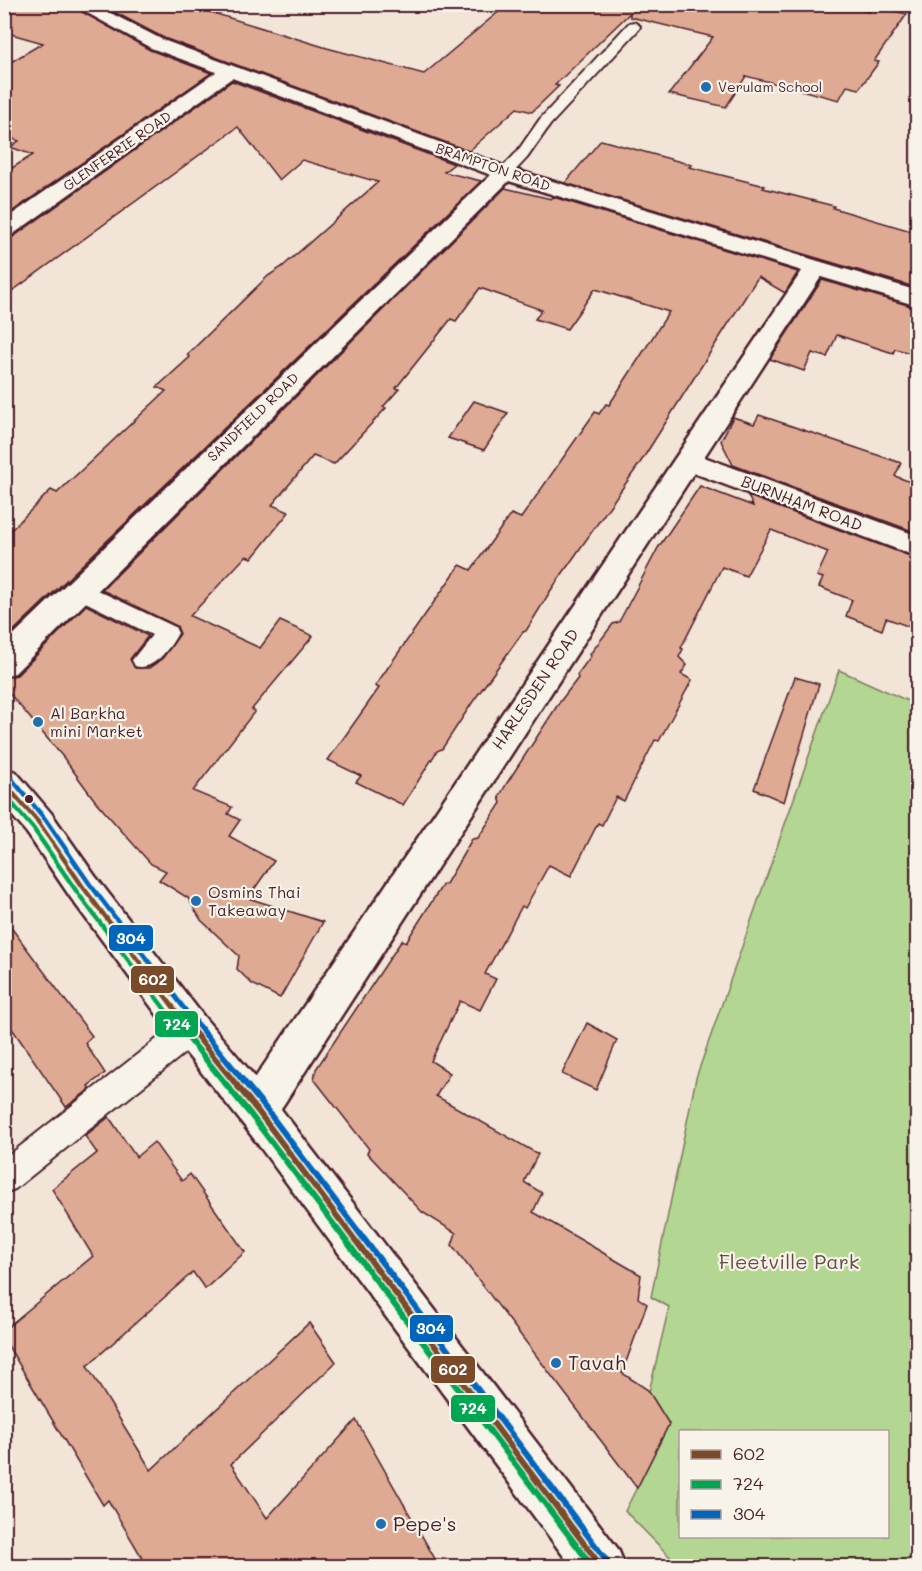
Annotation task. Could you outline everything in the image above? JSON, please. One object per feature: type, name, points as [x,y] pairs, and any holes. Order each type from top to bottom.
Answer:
[{"type":"street","name":"BRAMPTON ROAD","points":[[79,4],[157,44],[505,173],[918,299]]},
{"type":"street","points":[[102,16],[122,4]]},
{"type":"street","name":"GLENFERRIE ROAD","points":[[4,230],[229,72]]},
{"type":"street","name":"SANDFIELD ROAD","points":[[4,664],[231,439],[505,173]]},
{"type":"street","name":"HARLESDEN ROAD","points":[[257,1110],[815,269]]},
{"type":"street","name":"BURNHAM ROAD","points":[[687,460],[918,547]]},
{"type":"street","points":[[4,782],[39,823],[88,894],[191,1030],[257,1110],[601,1566]]},
{"type":"lane","points":[[505,173],[522,155],[546,122],[634,26]]},
{"type":"lane","points":[[80,590],[167,633],[143,660]]},
{"type":"lane","points":[[4,1178],[191,1030]]},
{"type":"green space","name":"Fleetville Park","points":[[839,670],[917,705],[917,1566],[679,1566],[625,1511],[669,1424],[649,1392],[669,1307],[651,1297],[696,1078]]},
{"type":"building","points":[[4,4],[69,4],[150,50],[211,73],[4,217],[4,173],[33,155],[10,147],[19,141],[4,136],[4,66],[43,43],[4,32]]},
{"type":"building","points":[[99,4],[184,4],[327,48],[424,74],[508,4],[835,4],[869,12],[873,6],[907,14],[874,61],[879,62],[859,89],[847,86],[839,100],[746,76],[726,107],[669,94],[713,37],[630,17],[630,13],[555,85],[559,86],[532,112],[517,108],[469,151],[164,38]]},
{"type":"building","points":[[232,81],[454,164],[444,172],[481,181],[4,640],[4,537],[51,490],[57,493],[166,391],[157,387],[190,357],[187,355],[268,276],[282,267],[378,182],[302,160],[279,180],[238,127],[4,297],[4,238],[13,237]]},
{"type":"building","points":[[601,140],[692,165],[689,167],[765,186],[763,188],[834,206],[833,208],[918,233],[918,288],[565,183]]},
{"type":"building","points":[[505,188],[551,199],[553,197],[798,272],[785,293],[758,277],[640,463],[551,590],[526,631],[523,632],[472,703],[442,749],[437,751],[403,805],[356,782],[361,776],[328,760],[379,688],[375,686],[460,565],[471,570],[511,514],[521,518],[595,412],[599,414],[606,404],[609,405],[669,312],[595,289],[567,329],[535,319],[542,310],[480,288],[456,321],[451,319],[396,388],[399,389],[383,407],[386,408],[334,464],[313,456],[272,505],[289,512],[252,558],[246,556],[190,616],[260,648],[280,621],[313,636],[252,709],[255,711],[193,791],[232,807],[228,814],[240,820],[229,836],[274,861],[248,898],[323,922],[280,998],[252,984],[237,969],[239,956],[201,920],[188,898],[159,880],[166,871],[151,864],[96,802],[63,757],[4,687],[4,678],[17,675],[86,605],[148,636],[130,659],[135,668],[149,668],[162,659],[180,634],[177,626],[102,590]]},
{"type":"building","points":[[822,280],[918,308],[918,355],[895,349],[893,353],[837,335],[827,357],[812,353],[804,371],[770,359]]},
{"type":"building","points":[[474,401],[508,413],[484,450],[448,438]]},
{"type":"building","points":[[759,415],[901,463],[895,476],[918,485],[918,533],[733,465],[721,441],[733,417],[754,424]]},
{"type":"building","points":[[700,486],[753,506],[748,496],[918,559],[918,630],[886,618],[882,630],[846,616],[852,600],[819,587],[823,578],[817,576],[828,552],[771,530],[746,576],[722,567],[681,648],[683,649],[679,657],[687,665],[681,674],[692,680],[659,741],[655,740],[624,801],[616,797],[602,825],[598,823],[571,876],[549,865],[525,908],[522,906],[485,974],[496,979],[480,1010],[460,1001],[431,1061],[450,1073],[436,1096],[538,1154],[524,1182],[542,1193],[533,1212],[641,1275],[638,1298],[647,1304],[622,1373],[648,1390],[669,1424],[637,1488],[452,1245],[456,1233],[422,1212],[367,1153],[369,1149],[314,1079],[316,1069],[402,940],[406,942],[443,884],[446,884],[472,839],[478,838],[501,803],[499,797],[507,783],[578,678],[577,675],[591,656],[590,654],[613,624],[619,622],[658,548]]},
{"type":"building","points":[[795,677],[819,684],[784,802],[754,789]]},
{"type":"building","points":[[4,918],[92,1036],[85,1043],[105,1073],[88,1086],[90,1089],[66,1107],[4,1017]]},
{"type":"building","points":[[587,1023],[617,1040],[596,1090],[562,1074]]},
{"type":"building","points":[[109,1117],[136,1157],[154,1142],[182,1181],[190,1174],[245,1252],[205,1289],[193,1272],[87,1366],[151,1470],[309,1323],[336,1362],[231,1464],[267,1518],[356,1420],[439,1566],[147,1566],[108,1500],[103,1505],[4,1339],[4,1330],[93,1256],[52,1189],[97,1153],[85,1136]]},
{"type":"transit line","name":"304","points":[[10,777],[45,819],[89,883],[197,1025],[263,1105],[607,1561]]},
{"type":"transit line","name":"602","points":[[4,783],[39,823],[83,887],[191,1030],[257,1110],[601,1566]]},
{"type":"transit line","name":"724","points":[[4,794],[33,828],[77,892],[185,1035],[251,1115],[592,1566]]},
{"type":"place","name":"Verulam School","points":[[706,87]]},
{"type":"place","name":"Al Barkha mini Market","points":[[38,722]]},
{"type":"place","name":"Osmins Thai Takeaway","points":[[196,901]]},
{"type":"place","name":"Tavah","points":[[556,1363]]},
{"type":"place","name":"Pepe's","points":[[381,1524]]}]
